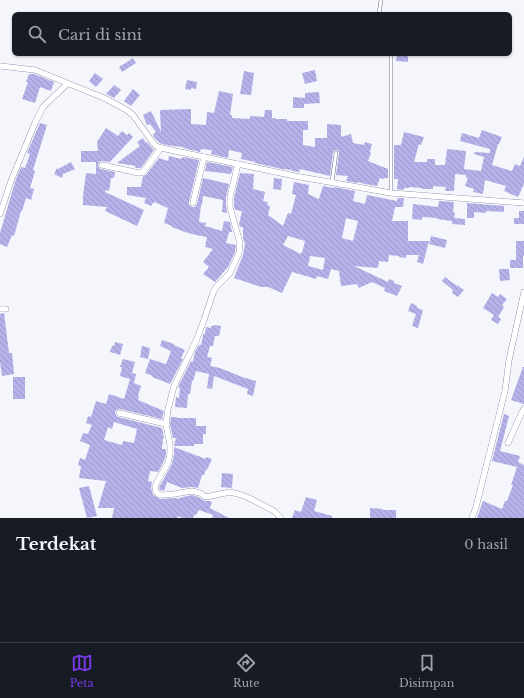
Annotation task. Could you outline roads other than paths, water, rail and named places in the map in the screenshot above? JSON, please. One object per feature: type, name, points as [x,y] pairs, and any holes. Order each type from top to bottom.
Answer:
[{"type":"street","points":[[0,66],[35,70],[104,98],[133,115],[156,146],[161,148],[391,193],[524,203]]},
{"type":"street","points":[[0,214],[11,181],[43,107],[67,84]]},
{"type":"street","points":[[102,165],[139,173],[143,172],[161,148]]},
{"type":"street","points":[[193,204],[204,157]]},
{"type":"street","points":[[238,164],[230,197],[230,206],[240,243],[239,253],[230,273],[216,287],[213,293],[204,320],[174,386],[166,424],[170,444],[170,454],[168,463],[155,487],[156,492],[160,495],[192,491],[209,497],[230,492],[247,496],[274,511],[281,518]]},
{"type":"street","points":[[472,518],[505,391],[509,360],[524,292]]},
{"type":"street","points":[[508,443],[524,409]]},
{"type":"street","points":[[119,414],[166,424]]},
{"type":"lane","points":[[380,12],[381,0]]},
{"type":"lane","points":[[391,56],[391,193]]},
{"type":"lane","points":[[332,182],[336,153]]}]
